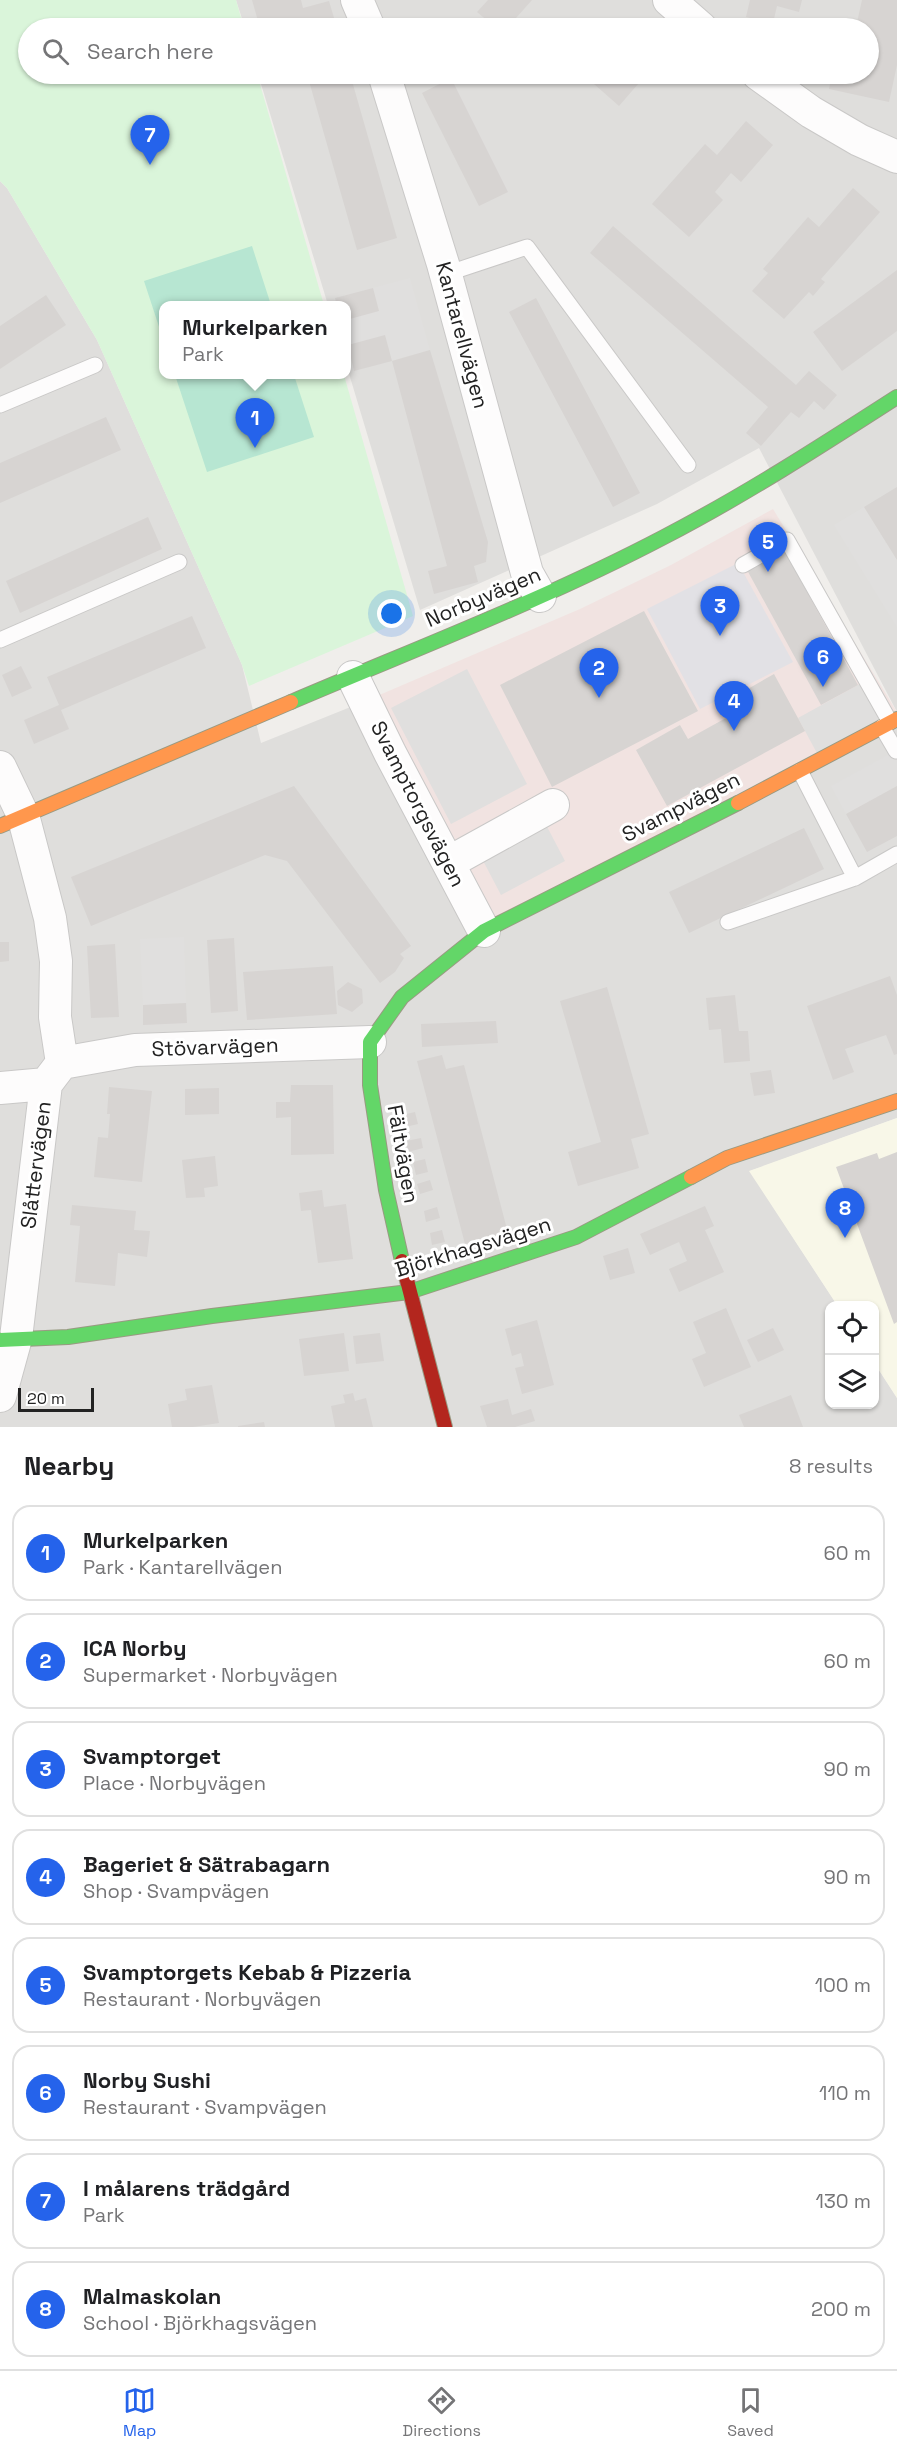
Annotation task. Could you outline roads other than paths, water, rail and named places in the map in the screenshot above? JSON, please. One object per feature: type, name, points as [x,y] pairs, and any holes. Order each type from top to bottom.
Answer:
[{"type":"street","points":[[357,0],[365,18]]},
{"type":"street","points":[[669,0],[690,18]]},
{"type":"street","name":"Kantarellvägen","points":[[387,84],[446,274],[527,573],[540,596]]},
{"type":"street","points":[[772,84],[811,112],[859,140],[897,158]]},
{"type":"street","name":"Norbyvägen","points":[[12,821],[540,596],[663,538],[765,483],[897,397]]},
{"type":"street","name":"Svamptorgsvägen","points":[[353,677],[390,753],[484,931]]},
{"type":"street","name":"Svampvägen","points":[[484,931],[890,723]]},
{"type":"street","name":"Slåttervägen","points":[[0,767],[12,821],[51,918],[56,961],[54,1074],[0,1396]]},
{"type":"street","points":[[448,862],[553,805]]},
{"type":"street","points":[[369,1042],[402,997],[484,931]]},
{"type":"street","name":"Stövarvägen","points":[[0,1088],[135,1050],[369,1042]]},
{"type":"street","name":"Fältvägen","points":[[369,1042],[370,1085],[387,1190],[409,1292],[445,1427]]},
{"type":"street","name":"Björkhagsvägen","points":[[8,1339],[68,1337],[212,1316],[409,1292],[576,1237],[727,1158],[897,1101]]},
{"type":"lane","points":[[446,274],[526,247],[688,465]]},
{"type":"lane","points":[[0,405],[95,365]]},
{"type":"lane","points":[[742,565],[787,540],[890,723],[896,750]]},
{"type":"lane","points":[[0,640],[179,562]]},
{"type":"lane","points":[[800,771],[855,878]]},
{"type":"lane","points":[[728,922],[855,878],[897,854]]},
{"type":"place","name":"I målarens trädgård","points":[[150,165]]},
{"type":"place","name":"Murkelparken","points":[[255,448]]},
{"type":"place","name":"Svamptorgets Kebab & Pizzeria","points":[[768,572]]},
{"type":"place","name":"Svamptorget","points":[[720,636]]},
{"type":"place","name":"Norby Sushi","points":[[823,687]]},
{"type":"place","name":"ICA Norby","points":[[599,698]]},
{"type":"place","name":"Bageriet & Sätrabagarn","points":[[734,731]]},
{"type":"place","name":"Malmaskolan","points":[[845,1238]]}]
